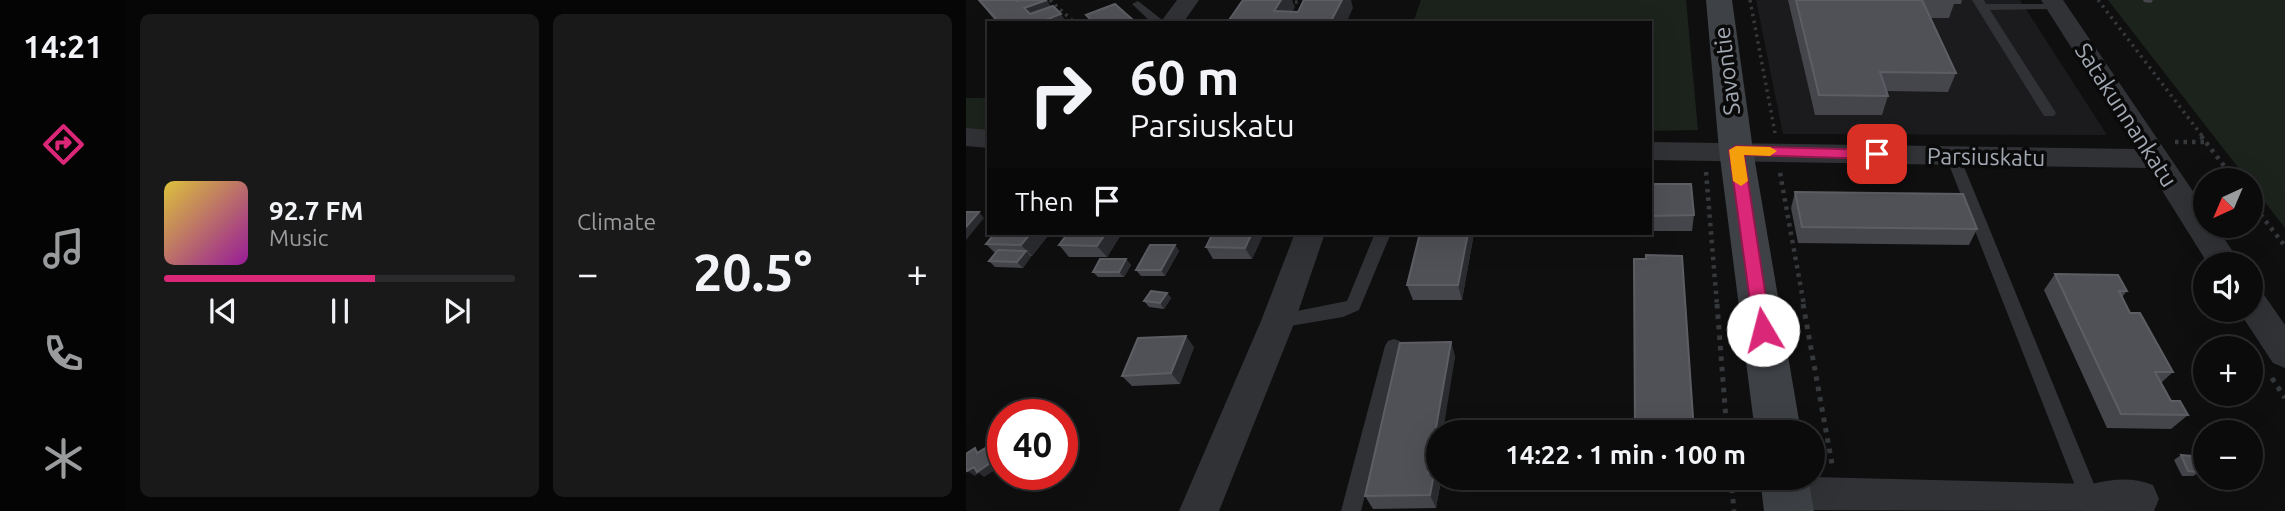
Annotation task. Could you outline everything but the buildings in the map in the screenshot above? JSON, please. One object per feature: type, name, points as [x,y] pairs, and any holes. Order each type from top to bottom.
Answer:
[{"type":"street","points":[[1172,21],[1188,0]]},
{"type":"street","name":"Savontie","points":[[1719,0],[1721,151],[1776,420]]},
{"type":"street","name":"Satakunnankatu","points":[[2054,3],[2217,252]]},
{"type":"street","points":[[966,137],[987,139]]},
{"type":"street","name":"Parsiuskatu","points":[[1652,151],[2154,159]]},
{"type":"street","points":[[1199,511],[1278,321],[1309,235]]},
{"type":"street","points":[[2263,320],[2285,352]]},
{"type":"street","points":[[1798,496],[2094,508],[2113,499],[2139,499]]},
{"type":"lane","points":[[1980,4],[2054,3]]},
{"type":"lane","points":[[1980,4],[2049,113]]},
{"type":"lane","points":[[1138,5],[1157,21]]},
{"type":"lane","points":[[1952,157],[2094,508]]},
{"type":"lane","points":[[1278,321],[1343,310],[1353,304],[1382,235]]},
{"type":"lane","points":[[1351,511],[1394,346]]},
{"type":"path","points":[[1050,0],[1073,21]]},
{"type":"path","points":[[1750,0],[1834,478],[1798,496]]},
{"type":"path","points":[[2098,0],[2226,168]]},
{"type":"path","points":[[1282,2],[1314,2]]},
{"type":"path","points":[[1721,151],[1727,420]]},
{"type":"path","points":[[2263,218],[2285,246]]},
{"type":"path","points":[[1732,490],[1734,511]]},
{"type":"shaded area","points":[[1421,0],[1686,0],[1698,130],[1652,131],[1652,21],[1414,21]]},
{"type":"shaded area","points":[[1756,0],[2020,0],[2107,135],[1783,134]]},
{"type":"shaded area","points":[[2108,0],[2285,0],[2285,228],[2263,200],[2263,168],[2238,168]]},
{"type":"shaded area","points":[[966,98],[987,98],[987,132],[966,129]]},
{"type":"slow traffic","points":[[1741,181],[1736,150],[1770,151]]},
{"type":"route","points":[[1763,330],[1736,150],[1877,154]]}]
